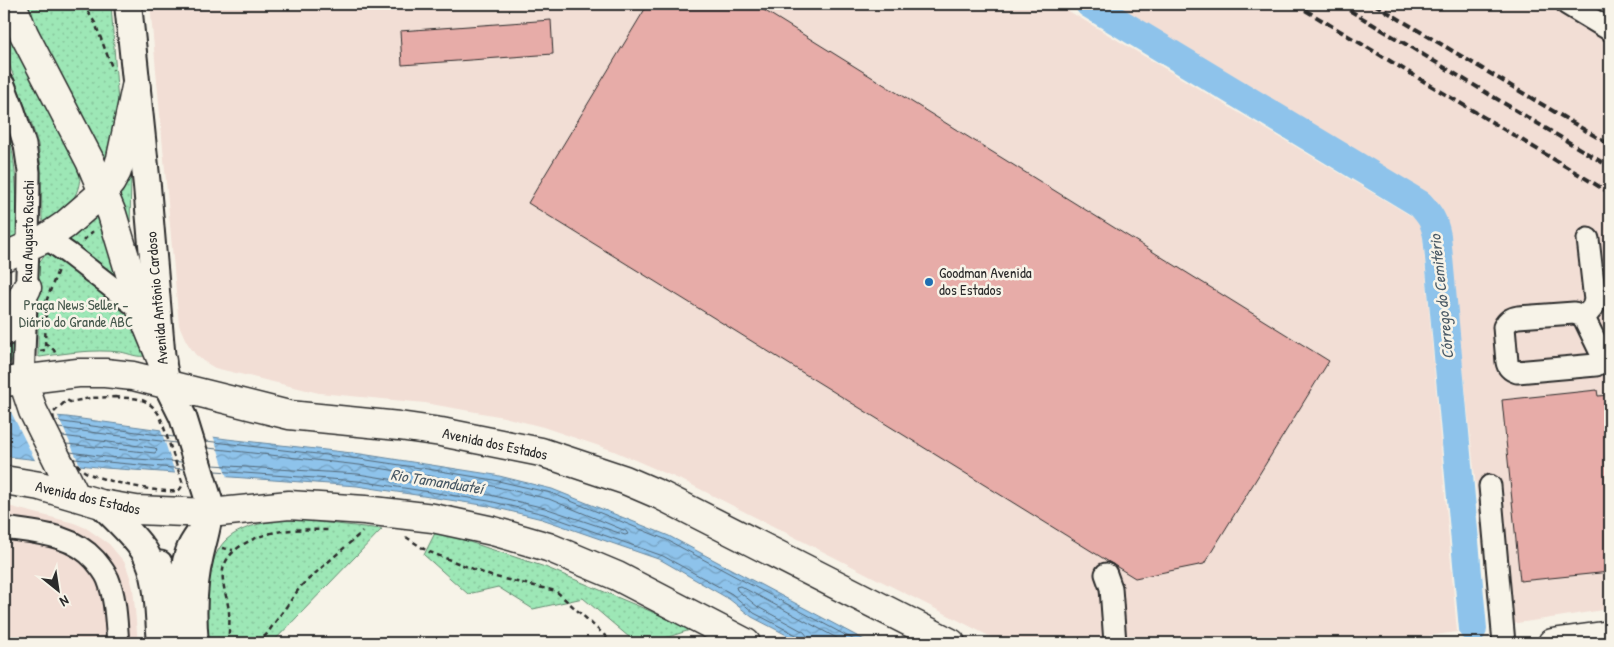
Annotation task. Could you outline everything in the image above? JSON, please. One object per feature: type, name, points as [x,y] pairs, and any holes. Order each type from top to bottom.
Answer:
[{"type":"highway","points":[[12,4],[24,34],[90,161],[107,203],[141,310],[164,373]]},
{"type":"highway","points":[[107,203],[111,182],[121,158],[136,87]]},
{"type":"highway","points":[[4,257],[37,243],[65,225],[107,203]]},
{"type":"highway","points":[[4,332],[27,288]]},
{"type":"highway","name":"Avenida dos Estados","points":[[13,381],[78,373],[133,376],[164,373],[289,416],[399,426],[441,432],[541,452],[660,495],[952,643]]},
{"type":"highway","points":[[13,381],[43,412],[68,465],[75,495]]},
{"type":"highway","name":"Avenida dos Estados","points":[[4,480],[40,486],[101,504],[136,510],[210,513],[264,506],[311,506],[433,518],[493,531],[548,547],[617,576],[746,643]]},
{"type":"highway","points":[[1552,643],[1610,635]]},
{"type":"main road","name":"Avenida Antônio Cardoso","points":[[128,4],[164,373],[171,416],[205,485],[209,501],[210,513],[199,560],[193,598],[195,643]]},
{"type":"main road","points":[[101,504],[133,536],[146,554],[156,588],[160,643]]},
{"type":"street","points":[[1567,4],[1610,30]]},
{"type":"street","name":"Rua Augusto Ruschi","points":[[4,85],[14,111],[27,156],[37,243],[27,288],[24,353],[13,381]]},
{"type":"street","points":[[1584,318],[1593,307],[1595,300],[1588,238]]},
{"type":"street","points":[[37,243],[69,254],[141,310]]},
{"type":"street","points":[[1574,313],[1584,318],[1607,362],[1596,365],[1517,372],[1508,366],[1504,327],[1511,318],[1574,313]]},
{"type":"street","points":[[1490,486],[1504,643]]},
{"type":"street","points":[[101,504],[139,529],[155,550],[164,569],[178,620],[181,643]]},
{"type":"street","points":[[178,620],[180,582],[187,550],[210,513]]},
{"type":"street","points":[[4,528],[56,537],[87,550],[102,568],[108,579],[113,596],[118,643]]},
{"type":"street","points":[[1108,643],[1106,574],[1111,588],[1115,643]]},
{"type":"path","points":[[82,4],[95,22],[117,80],[136,87]]},
{"type":"path","points":[[24,353],[45,350],[46,302],[57,271],[107,203]]},
{"type":"path","points":[[4,225],[4,230]]},
{"type":"path","points":[[43,412],[66,400],[70,402],[90,398],[115,398],[147,401],[171,416]]},
{"type":"path","points":[[68,465],[106,481],[169,491]]},
{"type":"path","points":[[228,643],[229,613],[223,570],[233,550],[257,537],[274,533],[292,530],[336,531]]},
{"type":"path","points":[[257,643],[266,635],[301,586],[362,531],[354,531]]},
{"type":"path","points":[[403,536],[427,551],[491,576],[556,591],[614,643]]},
{"type":"shaded area","points":[[150,4],[1057,4],[1418,220],[1422,228],[1457,632],[1378,643],[1006,643],[688,483],[614,451],[543,427],[504,417],[425,403],[319,393],[215,368],[195,354],[186,341],[179,325]]},
{"type":"shaded area","points":[[1111,4],[1549,4],[1610,40],[1610,609],[1491,627],[1448,229],[1444,215],[1430,200],[1399,176]]},
{"type":"shaded area","points":[[4,505],[74,523],[86,528],[109,544],[125,563],[129,574],[133,588],[138,643],[4,643]]},
{"type":"green space","points":[[4,4],[111,4],[119,118],[110,166],[80,164],[79,185],[72,200],[61,211],[44,223],[42,219],[41,167],[38,144],[4,51]]},
{"type":"green space","points":[[4,117],[14,162],[18,231],[16,239],[4,247]]},
{"type":"green space","points":[[131,170],[130,231],[117,198]]},
{"type":"green space","name":"Praça News Seller – Diário do Grande ABC","points":[[98,213],[126,286],[67,241]]},
{"type":"green space","name":"Praça News Seller – Diário do Grande ABC","points":[[51,252],[126,304],[147,355],[137,356],[120,352],[90,351],[38,356],[38,264],[43,257]]},
{"type":"green space","name":"Praça News Seller – Diário do Grande ABC","points":[[11,336],[14,338],[12,358],[9,364],[4,365],[4,350]]},
{"type":"green space","points":[[280,520],[300,520],[382,529],[272,643],[208,643],[208,589],[213,561],[219,550],[226,540],[244,529]]},
{"type":"green space","points":[[436,531],[545,567],[693,629],[650,643],[636,643],[583,598],[533,609],[498,587],[468,594],[424,555]]},
{"type":"water","name":"Rio Tamanduateí","points":[[4,412],[67,417],[227,439],[361,454],[495,475],[552,489],[669,536],[870,643],[802,643],[752,617],[729,599],[661,560],[542,519],[489,506],[357,486],[105,468],[4,456]]},
{"type":"pier","points":[[10,410],[57,414],[80,465],[36,462]]},
{"type":"pier","points":[[160,427],[213,435],[228,480],[176,476]]},
{"type":"building","name":"Goodman Avenida dos Estados","points":[[648,4],[754,4],[1329,361],[1204,564],[1135,578],[528,203]]},
{"type":"building","points":[[551,20],[553,54],[402,65],[400,31]]},
{"type":"building","points":[[1597,390],[1598,396],[1610,395],[1610,524],[1608,524],[1610,572],[1520,581],[1502,400]]},
{"type":"waterway","name":"Córrego do Cemitério","points":[[1089,4],[1420,204],[1429,215],[1437,236],[1473,629]]},
{"type":"railway","points":[[1295,4],[1610,193]]},
{"type":"railway","points":[[1339,4],[1610,167]]},
{"type":"railway","points":[[1374,4],[1610,145]]},
{"type":"place","name":"Goodman Avenida dos Estados","points":[[929,282]]}]
